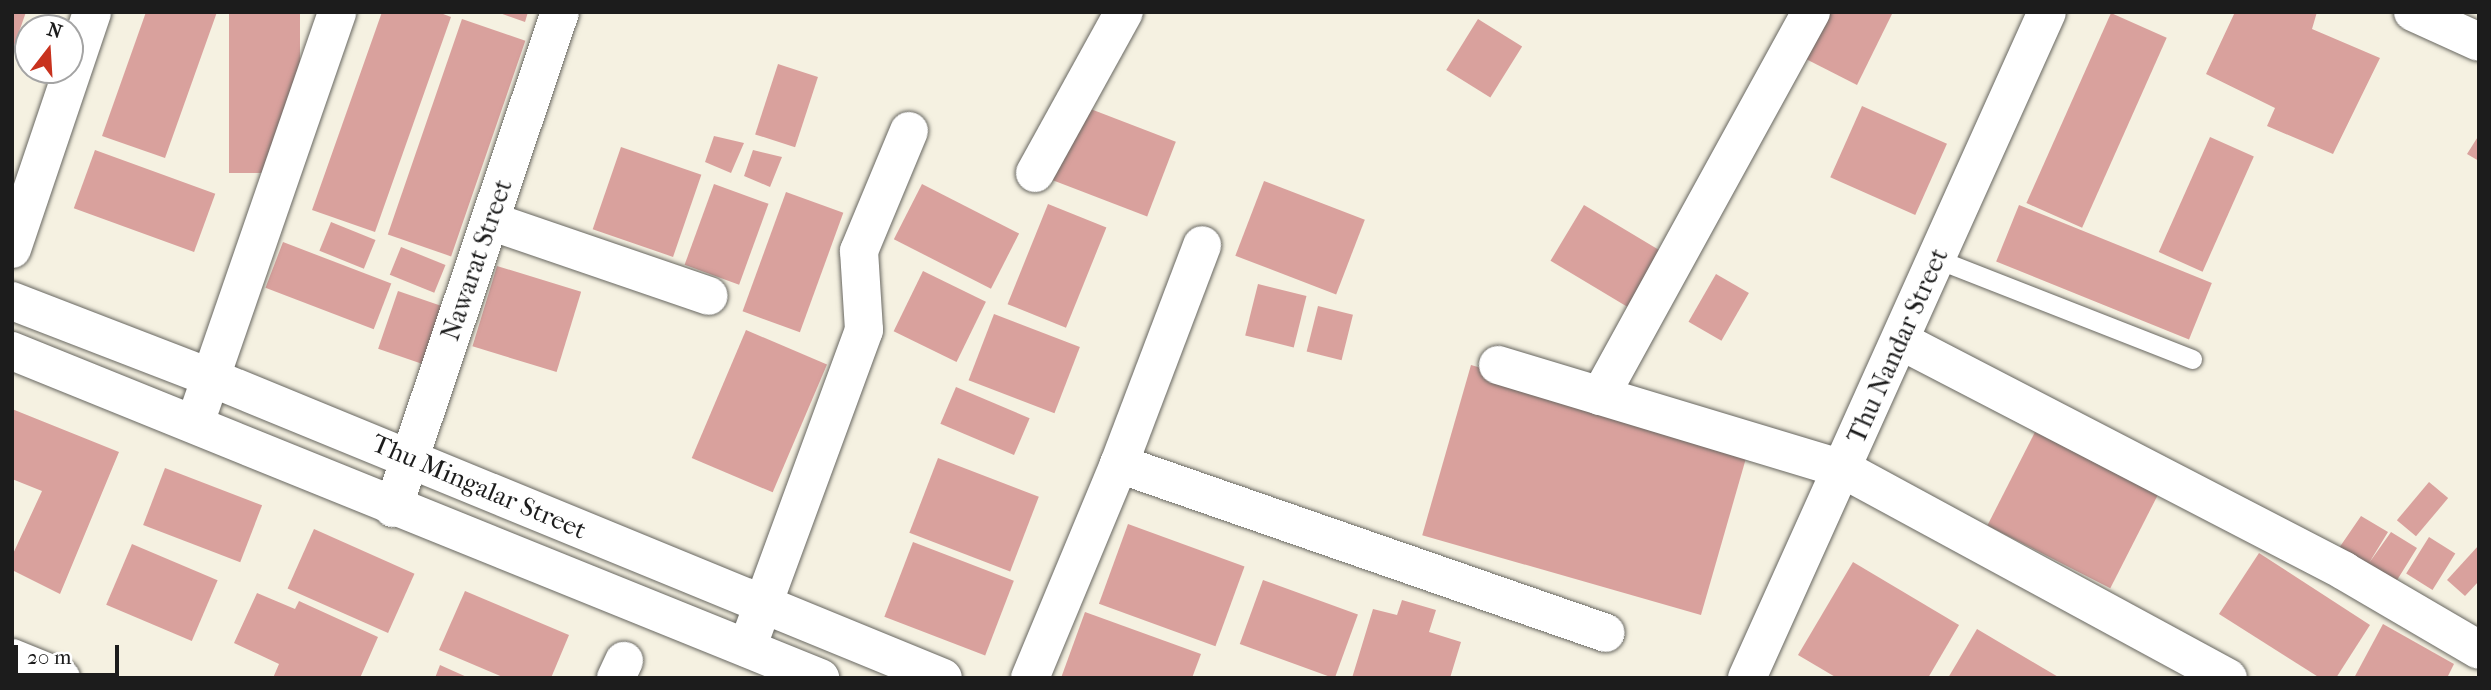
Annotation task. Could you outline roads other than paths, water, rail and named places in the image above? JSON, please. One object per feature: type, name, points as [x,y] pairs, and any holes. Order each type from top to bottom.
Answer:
[{"type":"street","points":[[12,249],[92,12]]},
{"type":"street","points":[[195,423],[337,12]]},
{"type":"street","name":"Nawarat Street","points":[[393,508],[560,12]]},
{"type":"street","points":[[1035,173],[1124,12]]},
{"type":"street","points":[[1600,396],[1811,12]]},
{"type":"street","name":"Thu Nandar Street","points":[[1747,678],[2048,12]]},
{"type":"street","points":[[2413,12],[2479,41]]},
{"type":"street","points":[[747,648],[864,331],[859,251],[909,131]]},
{"type":"street","points":[[490,221],[709,296]]},
{"type":"street","points":[[1030,678],[1119,464],[1202,244]]},
{"type":"street","name":"Thu Mingalar Street","points":[[12,301],[212,377],[943,678]]},
{"type":"street","points":[[1901,341],[2344,571],[2479,650]]},
{"type":"street","name":"Thu Mingalar Street","points":[[12,351],[195,423],[393,508],[820,678]]},
{"type":"street","points":[[1498,365],[1843,469],[2228,678]]},
{"type":"street","points":[[1119,464],[1606,633]]},
{"type":"street","points":[[628,601],[647,557]]},
{"type":"street","points":[[12,658],[61,678]]},
{"type":"lane","points":[[1937,259],[2192,359]]}]
